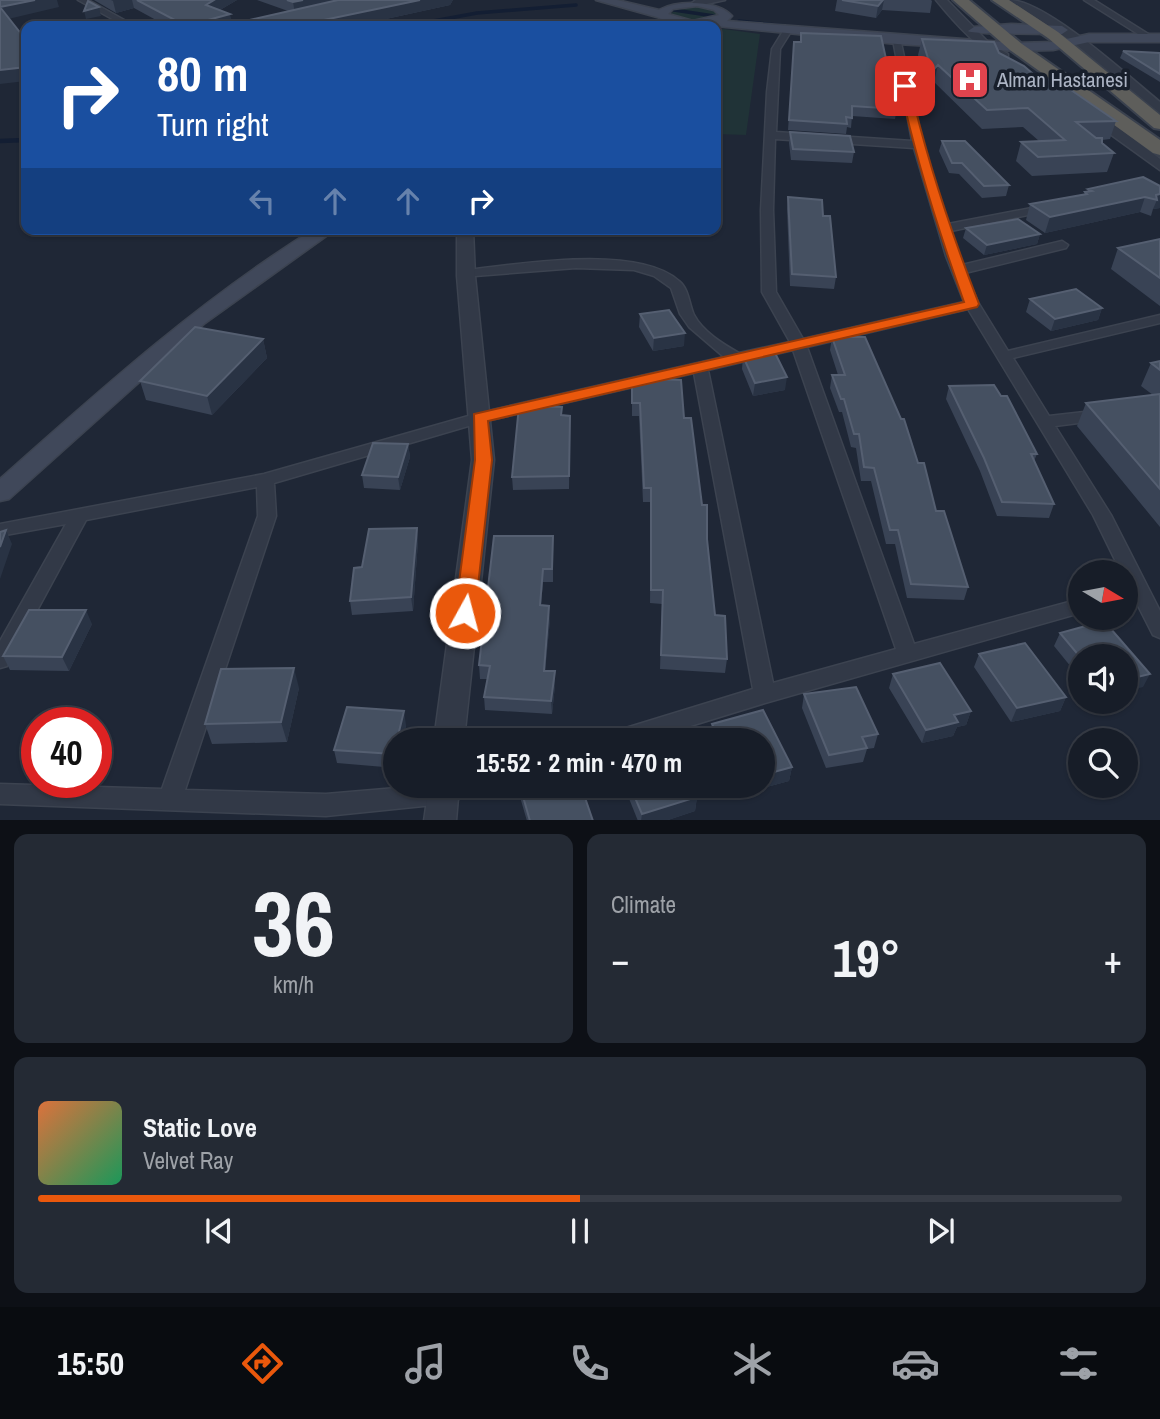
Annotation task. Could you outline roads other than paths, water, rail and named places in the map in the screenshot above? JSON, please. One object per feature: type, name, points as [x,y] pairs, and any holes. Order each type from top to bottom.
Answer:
[{"type":"highway","points":[[960,0],[1005,29],[1054,38]]},
{"type":"highway","points":[[978,0],[1005,29],[1018,49],[1160,149]]},
{"type":"highway","points":[[999,0],[1157,116]]},
{"type":"highway","points":[[973,32],[1005,29],[1054,38]]},
{"type":"highway","points":[[1018,49],[1054,38]]},
{"type":"main road","points":[[602,0],[661,19],[664,8],[678,4]]},
{"type":"main road","points":[[644,0],[726,6],[758,19],[838,27],[973,32]]},
{"type":"main road","points":[[717,21],[724,18],[726,6]]},
{"type":"main road","points":[[721,24],[1018,49]]},
{"type":"main road","points":[[1054,38],[1153,35]]},
{"type":"main road","points":[[0,493],[142,364],[234,290],[318,235]]},
{"type":"street","points":[[82,0],[122,21]]},
{"type":"street","points":[[941,0],[985,45],[1109,126],[1160,166]]},
{"type":"street","points":[[1014,0],[1054,38]]},
{"type":"street","points":[[1088,0],[1153,35]]},
{"type":"street","points":[[788,30],[776,49],[770,135],[769,292],[798,343],[908,656]]},
{"type":"street","points":[[897,40],[918,145],[944,229],[972,304],[1102,515],[1120,560]]},
{"type":"street","points":[[770,135],[918,145]]},
{"type":"street","points":[[944,229],[1064,203]]},
{"type":"street","points":[[450,728],[483,460],[465,235]]},
{"type":"street","points":[[960,270],[1062,245]]},
{"type":"street","points":[[467,274],[596,262],[666,276],[677,286],[689,317],[714,345],[738,359]]},
{"type":"street","points":[[0,530],[265,480],[480,418],[972,304]]},
{"type":"street","points":[[1005,356],[1160,319]]},
{"type":"street","points":[[700,365],[765,694]]},
{"type":"street","points":[[1045,422],[1122,413]]},
{"type":"street","points":[[170,799],[267,516],[265,480]]},
{"type":"street","points":[[0,660],[78,517]]},
{"type":"street","points":[[1138,599],[1160,630]]},
{"type":"street","points":[[655,728],[765,694],[1068,609]]},
{"type":"street","points":[[0,794],[326,805],[422,798]]},
{"type":"waterway","points":[[433,21],[477,13],[576,5]]},
{"type":"waterway","points":[[674,10],[714,16]]},
{"type":"waterway","points":[[739,21],[786,26]]},
{"type":"waterway","points":[[0,141],[21,140]]},
{"type":"place","name":"Alman Hastanesi","points":[[970,80]]}]
